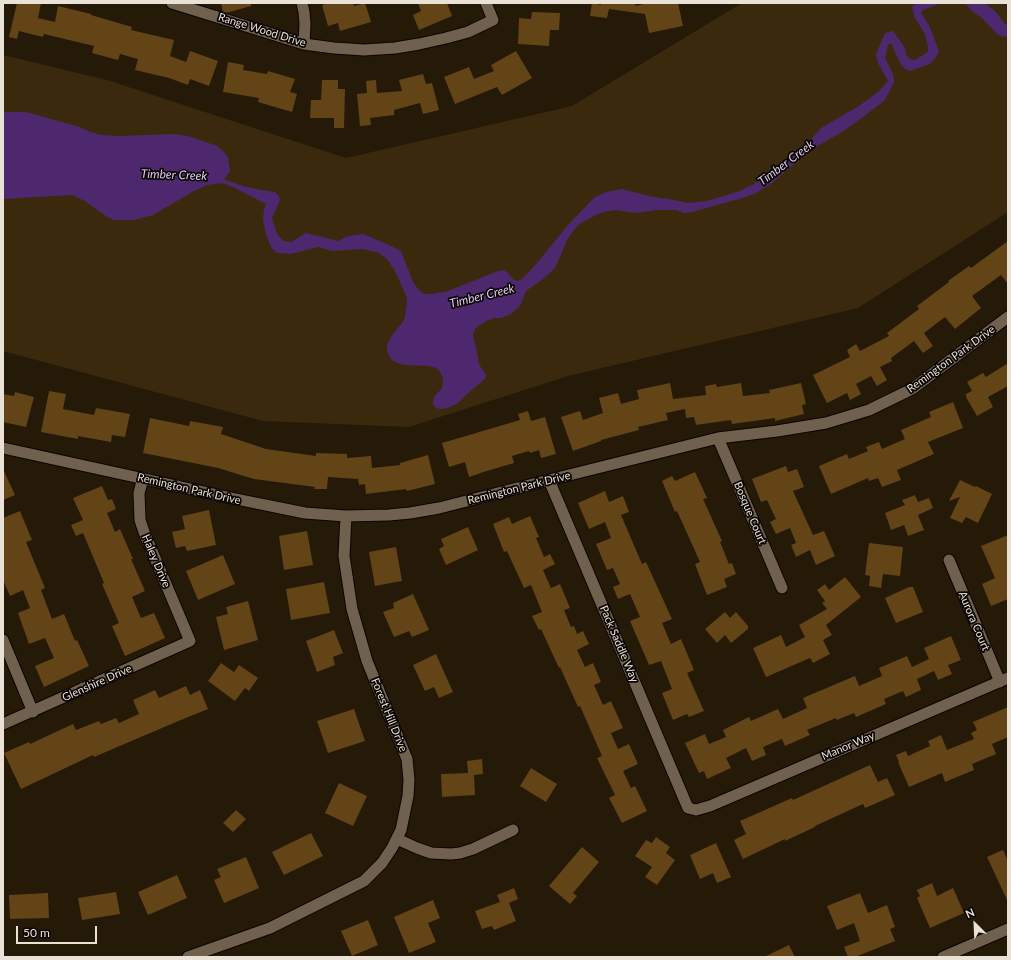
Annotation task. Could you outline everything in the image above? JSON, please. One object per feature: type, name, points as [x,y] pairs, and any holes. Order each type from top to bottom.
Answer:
[{"type":"street","name":"Range Wood Drive","points":[[172,3],[304,44],[364,50],[395,48],[468,32],[493,20],[486,3]]},
{"type":"street","points":[[302,3],[305,24],[304,44]]},
{"type":"street","name":"Remington Park Drive","points":[[3,448],[298,512],[346,516],[410,513],[439,508],[718,438],[826,424],[869,410],[912,389],[1008,317]]},
{"type":"street","name":"Bosque Court","points":[[718,438],[782,588]]},
{"type":"street","name":"Haley Drive","points":[[143,478],[139,493],[140,520],[190,641]]},
{"type":"street","name":"Pack Saddle Way","points":[[549,480],[688,808]]},
{"type":"street","name":"Forest Hill Drive","points":[[188,957],[270,928],[364,881],[382,863],[401,830],[408,796],[409,780],[407,759],[367,661],[352,609],[344,556],[346,516]]},
{"type":"street","name":"Aurora Court","points":[[949,560],[1004,680]]},
{"type":"street","points":[[3,640],[33,712]]},
{"type":"street","name":"Glenshire Drive","points":[[3,724],[33,712],[190,641]]},
{"type":"street","name":"Manor Way","points":[[688,808],[696,810],[710,806],[1004,680]]},
{"type":"street","points":[[397,839],[431,853],[451,854],[473,849],[513,830]]},
{"type":"street","points":[[943,957],[1008,929]]},
{"type":"shaded area","points":[[742,3],[1008,3],[1008,212],[858,308],[568,376],[409,427],[263,421],[3,351],[3,55],[107,80],[346,158],[572,106]]},
{"type":"water","name":"Timber Creek","points":[[916,3],[941,3],[923,10],[921,13],[929,25],[939,51],[937,56],[930,64],[910,71],[905,69],[900,63],[891,43],[888,45],[885,58],[893,74],[894,82],[885,100],[842,132],[814,148],[772,183],[756,193],[684,213],[676,210],[656,210],[635,213],[615,210],[608,211],[598,214],[579,224],[568,238],[555,268],[526,291],[520,306],[511,314],[501,318],[489,320],[475,329],[473,334],[478,361],[485,373],[486,378],[458,403],[448,408],[439,409],[433,404],[434,397],[442,388],[443,383],[443,378],[439,370],[429,366],[405,365],[392,360],[389,356],[387,345],[392,335],[403,322],[407,298],[395,271],[388,260],[379,253],[363,249],[332,251],[318,247],[291,254],[277,253],[271,247],[266,234],[263,219],[266,204],[222,183],[207,185],[153,215],[134,220],[114,220],[85,201],[72,195],[3,199],[3,112],[26,112],[80,127],[90,132],[102,135],[119,136],[172,134],[188,136],[217,146],[224,152],[228,157],[230,171],[224,179],[242,186],[275,192],[279,196],[280,200],[272,218],[277,234],[283,241],[291,242],[306,233],[338,241],[348,236],[363,234],[401,251],[413,282],[422,293],[426,294],[448,291],[504,270],[514,280],[518,281],[522,279],[538,262],[568,225],[595,197],[606,192],[622,189],[687,203],[707,201],[740,191],[774,173],[802,150],[821,128],[859,106],[878,92],[888,81],[877,61],[876,54],[885,33],[893,31],[905,48],[906,55],[910,59],[915,60],[928,52],[925,34],[915,18],[912,7]]},
{"type":"water","points":[[965,3],[985,3],[996,12],[1008,26],[1008,37],[1001,36],[996,33]]},
{"type":"building","points":[[17,3],[41,3],[38,18],[55,22],[58,6],[91,14],[132,27],[131,30],[174,40],[170,56],[186,62],[190,51],[218,61],[209,86],[190,79],[188,85],[169,78],[135,70],[138,59],[120,54],[118,60],[92,53],[94,46],[44,34],[43,37],[19,31],[17,39],[9,37]]},
{"type":"building","points":[[221,3],[251,3],[251,6],[226,13],[223,12]]},
{"type":"building","points":[[328,3],[353,3],[354,6],[365,3],[371,22],[340,31],[338,23],[328,26],[322,5]]},
{"type":"building","points":[[418,3],[447,3],[452,16],[419,30],[413,15],[421,11]]},
{"type":"building","points":[[592,3],[601,5],[601,3],[636,3],[635,6],[648,3],[678,3],[683,26],[649,33],[645,14],[609,9],[607,18],[590,16]]},
{"type":"building","points":[[532,12],[560,13],[559,30],[550,30],[549,46],[518,44],[519,18],[531,19]]},
{"type":"building","points":[[516,51],[532,78],[502,95],[497,87],[455,104],[444,77],[469,67],[474,79],[494,71],[491,65]]},
{"type":"building","points":[[228,62],[244,65],[243,70],[267,74],[268,71],[295,79],[290,92],[297,94],[292,112],[258,102],[259,98],[223,92]]},
{"type":"building","points":[[423,74],[426,84],[432,83],[439,110],[423,114],[420,103],[394,110],[394,115],[370,118],[371,125],[360,126],[357,94],[367,93],[366,81],[376,80],[377,93],[402,91],[399,80]]},
{"type":"building","points":[[322,80],[338,80],[338,89],[345,89],[344,128],[334,128],[334,118],[310,118],[311,100],[321,100]]},
{"type":"building","points":[[1008,241],[1008,284],[1001,275],[972,296],[981,308],[955,329],[945,317],[924,333],[933,346],[923,353],[914,341],[891,358],[892,361],[880,367],[887,380],[877,386],[871,376],[856,384],[861,394],[850,400],[847,393],[827,403],[813,375],[850,357],[847,350],[856,344],[860,351],[889,336],[887,333],[919,309],[917,306],[949,282],[948,281],[969,266],[971,268]]},
{"type":"building","points":[[1008,363],[1008,386],[988,397],[993,407],[977,416],[966,397],[966,394],[972,391],[967,382],[983,373],[986,377]]},
{"type":"building","points":[[670,383],[673,399],[706,395],[705,386],[716,384],[717,387],[741,383],[743,396],[770,393],[769,390],[801,383],[806,404],[802,405],[804,414],[775,421],[775,418],[732,424],[731,420],[696,425],[694,417],[686,418],[685,409],[666,413],[668,420],[638,427],[639,430],[601,440],[573,451],[561,417],[580,411],[583,420],[603,413],[599,398],[618,393],[621,404],[639,399],[637,390]]},
{"type":"building","points":[[49,391],[66,394],[63,409],[94,415],[96,408],[130,414],[125,437],[112,435],[111,442],[78,436],[78,439],[41,432]]},
{"type":"building","points":[[15,392],[34,397],[26,427],[3,422],[3,394],[14,396]]},
{"type":"building","points":[[953,402],[963,428],[928,442],[934,454],[897,470],[901,480],[882,487],[878,478],[869,481],[868,478],[831,494],[819,466],[847,454],[849,459],[868,451],[866,447],[879,442],[882,449],[905,439],[901,430],[931,417],[929,412]]},
{"type":"building","points":[[528,411],[531,421],[545,417],[556,454],[541,458],[539,450],[530,453],[529,451],[512,456],[514,463],[469,477],[465,462],[449,467],[442,443],[520,420],[518,414]]},
{"type":"building","points":[[150,418],[189,426],[190,421],[223,427],[221,434],[266,449],[316,456],[316,453],[347,454],[347,458],[371,456],[372,468],[400,465],[400,463],[428,455],[435,484],[407,491],[406,489],[366,494],[365,484],[359,485],[358,479],[328,477],[327,489],[314,489],[315,487],[254,479],[218,468],[143,453]]},
{"type":"building","points":[[786,466],[788,472],[797,469],[804,487],[793,491],[813,535],[824,531],[835,556],[816,565],[810,550],[796,557],[791,545],[796,543],[790,528],[776,534],[770,522],[776,519],[767,500],[761,502],[752,479]]},
{"type":"building","points":[[3,469],[15,495],[3,500]]},
{"type":"building","points":[[695,472],[707,498],[703,499],[722,541],[720,542],[729,564],[732,563],[736,574],[724,579],[727,587],[707,595],[695,564],[700,562],[677,511],[675,512],[662,481],[672,476],[675,481]]},
{"type":"building","points":[[960,480],[992,494],[978,523],[966,517],[962,523],[950,518],[960,497],[949,501]]},
{"type":"building","points":[[102,486],[108,500],[112,499],[116,509],[107,513],[115,532],[120,529],[145,591],[132,597],[141,618],[154,613],[165,638],[125,656],[112,626],[119,623],[102,584],[104,583],[83,533],[76,536],[71,525],[83,520],[73,498]]},
{"type":"building","points":[[605,491],[609,502],[623,496],[629,512],[621,515],[642,564],[646,562],[672,619],[662,623],[671,644],[681,639],[694,670],[687,673],[704,711],[689,717],[687,714],[673,720],[662,693],[672,689],[661,661],[649,665],[630,621],[640,617],[630,594],[618,599],[613,587],[620,584],[613,568],[607,570],[596,544],[611,538],[605,522],[589,529],[578,503]]},
{"type":"building","points":[[915,495],[918,502],[929,498],[933,508],[918,515],[924,530],[908,536],[904,525],[891,530],[885,513],[905,505],[902,500]]},
{"type":"building","points":[[209,510],[216,545],[187,551],[185,546],[176,548],[172,532],[185,529],[182,516]]},
{"type":"building","points":[[20,511],[32,540],[26,542],[45,588],[41,590],[52,619],[64,614],[75,641],[77,640],[89,666],[44,687],[35,666],[54,658],[45,638],[29,644],[18,613],[30,608],[23,590],[10,596],[3,580],[3,518]]},
{"type":"building","points":[[530,516],[539,537],[536,538],[544,557],[550,554],[555,564],[543,570],[551,588],[560,584],[570,608],[564,610],[571,627],[574,626],[577,634],[583,631],[589,644],[577,650],[585,667],[593,663],[601,682],[594,685],[603,705],[611,701],[623,728],[611,733],[618,749],[629,744],[638,764],[623,771],[631,788],[635,786],[647,811],[622,823],[609,798],[615,795],[597,758],[602,756],[580,706],[578,707],[541,629],[539,630],[532,616],[542,612],[531,585],[524,588],[507,551],[504,552],[493,524],[509,517],[512,524]]},
{"type":"building","points":[[468,527],[478,550],[446,565],[439,549],[444,546],[441,539]]},
{"type":"building","points":[[307,531],[313,565],[284,570],[279,536]]},
{"type":"building","points":[[1008,535],[1008,599],[991,606],[982,584],[995,578],[981,546]]},
{"type":"building","points":[[869,543],[903,547],[900,576],[883,574],[881,588],[869,586],[870,576],[865,575]]},
{"type":"building","points":[[396,547],[402,581],[375,586],[369,552]]},
{"type":"building","points":[[223,555],[235,584],[198,600],[186,571]]},
{"type":"building","points":[[845,577],[861,597],[826,625],[832,635],[823,640],[830,654],[813,663],[810,658],[766,677],[753,648],[781,635],[786,647],[805,637],[799,625],[827,609],[822,603],[825,601],[817,590],[825,584],[829,590]]},
{"type":"building","points":[[324,582],[330,613],[291,620],[286,589]]},
{"type":"building","points":[[909,587],[913,587],[923,612],[896,623],[885,598]]},
{"type":"building","points":[[413,594],[429,630],[412,637],[409,631],[394,637],[383,612],[394,608],[393,603]]},
{"type":"building","points":[[248,601],[258,640],[224,650],[216,617],[228,614],[226,607]]},
{"type":"building","points":[[725,612],[730,618],[736,612],[748,626],[748,629],[731,643],[725,635],[717,643],[705,629]]},
{"type":"building","points":[[334,630],[343,653],[333,657],[335,665],[317,672],[306,641]]},
{"type":"building","points":[[951,636],[961,660],[948,665],[952,674],[938,680],[934,671],[917,679],[921,690],[906,697],[903,691],[884,699],[886,704],[856,717],[854,713],[837,720],[836,718],[807,730],[810,735],[785,746],[782,739],[763,747],[766,755],[752,761],[746,748],[726,758],[731,768],[707,779],[704,771],[699,773],[685,743],[705,734],[709,744],[726,737],[723,730],[749,717],[751,721],[778,709],[783,719],[807,708],[803,698],[855,676],[859,686],[882,676],[879,668],[907,656],[912,667],[929,659],[924,648]]},
{"type":"building","points":[[436,654],[453,692],[439,698],[434,687],[425,691],[413,665]]},
{"type":"building","points":[[221,663],[234,672],[239,665],[258,678],[249,691],[245,688],[235,701],[208,681]]},
{"type":"building","points":[[186,686],[190,695],[200,690],[208,709],[94,757],[93,755],[21,789],[4,753],[29,742],[30,744],[73,724],[76,730],[99,721],[101,724],[116,718],[119,723],[139,714],[133,700],[155,690],[159,698]]},
{"type":"building","points":[[1008,707],[1008,737],[992,744],[996,754],[972,764],[974,770],[945,782],[942,773],[909,787],[896,755],[906,751],[908,756],[930,746],[928,741],[941,735],[947,750],[974,739],[971,733],[977,730],[973,722]]},
{"type":"building","points":[[354,709],[365,741],[328,753],[317,721]]},
{"type":"building","points":[[482,759],[483,774],[474,775],[475,795],[442,797],[441,774],[468,773],[467,761]]},
{"type":"building","points":[[870,765],[878,782],[887,778],[895,795],[865,808],[863,804],[743,859],[734,840],[746,834],[740,821],[792,798],[793,800]]},
{"type":"building","points":[[531,768],[557,784],[546,802],[520,786]]},
{"type":"building","points":[[339,783],[367,796],[353,826],[325,813]]},
{"type":"building","points":[[236,810],[246,819],[233,832],[223,823]]},
{"type":"building","points":[[311,833],[323,856],[284,875],[272,852]]},
{"type":"building","points":[[656,837],[670,847],[666,853],[675,860],[657,885],[645,877],[652,867],[635,856],[646,840],[652,843]]},
{"type":"building","points":[[716,843],[731,877],[717,883],[713,873],[700,879],[690,855]]},
{"type":"building","points":[[582,847],[599,862],[573,893],[577,896],[570,904],[549,886]]},
{"type":"building","points":[[1003,850],[1008,861],[1008,902],[987,857]]},
{"type":"building","points":[[246,857],[259,888],[224,903],[214,880],[221,877],[217,869]]},
{"type":"building","points":[[177,875],[187,898],[148,915],[138,892]]},
{"type":"building","points":[[932,883],[937,896],[953,888],[964,913],[930,928],[917,898],[920,896],[917,890]]},
{"type":"building","points":[[514,888],[518,899],[509,903],[516,921],[494,930],[492,926],[482,929],[475,911],[500,902],[497,895]]},
{"type":"building","points":[[116,892],[120,914],[82,920],[78,898]]},
{"type":"building","points":[[48,893],[49,918],[10,919],[9,895]]},
{"type":"building","points":[[860,893],[868,913],[887,905],[895,927],[890,929],[895,941],[855,957],[848,957],[844,947],[860,941],[854,923],[837,930],[827,906]]},
{"type":"building","points":[[433,900],[440,918],[428,923],[436,942],[409,953],[394,917]]},
{"type":"building","points":[[368,920],[378,945],[352,956],[341,931]]},
{"type":"building","points":[[789,945],[795,957],[764,957]]}]
